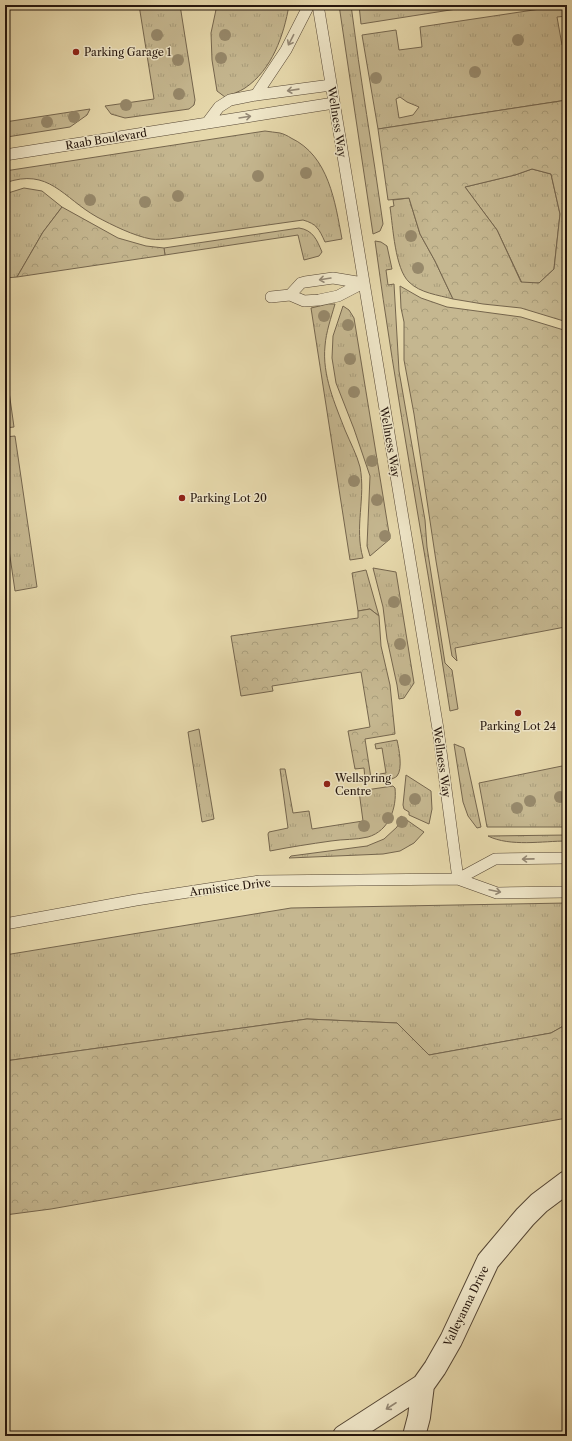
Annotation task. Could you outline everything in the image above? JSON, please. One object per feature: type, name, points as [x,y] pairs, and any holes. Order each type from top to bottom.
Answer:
[{"type":"street","name":"Valleyanna Drive","points":[[344,1436],[423,1385],[435,1368],[451,1340],[488,1260],[539,1203],[567,1182]]},
{"type":"street","name":"Valleyanna Drive","points":[[414,1436],[419,1417],[423,1385]]},
{"type":"lane","points":[[256,95],[286,50],[309,5]]},
{"type":"lane","name":"Wellness Way","points":[[318,5],[438,729],[458,879]]},
{"type":"lane","points":[[207,123],[219,107],[230,100],[331,85]]},
{"type":"lane","name":"Raab Boulevard","points":[[5,155],[334,103]]},
{"type":"lane","points":[[290,295],[301,283],[305,282],[334,278],[363,283]]},
{"type":"lane","points":[[271,297],[290,295],[304,301],[319,300],[338,296],[363,283]]},
{"type":"lane","name":"Armistice Drive","points":[[458,879],[494,859],[567,858]]},
{"type":"lane","name":"Armistice Drive","points":[[5,924],[136,900],[260,881],[458,879],[497,893],[567,892]]},
{"type":"green space","points":[[139,5],[180,5],[195,100],[194,105],[189,109],[125,118],[111,114],[105,106],[154,99]]},
{"type":"green space","points":[[217,5],[289,5],[280,40],[263,72],[245,88],[225,97],[217,91],[212,60],[211,33]]},
{"type":"green space","points":[[339,5],[351,5],[383,224],[380,231],[373,234]]},
{"type":"green space","points":[[359,5],[482,5],[361,24]]},
{"type":"green space","points":[[567,5],[567,16],[557,17],[562,45],[567,45],[567,100],[378,129],[362,35],[396,30],[399,50],[422,47],[420,27]],"holes":[[[400,97],[419,107],[413,115],[399,118],[396,99]]]},
{"type":"green space","points":[[567,100],[567,322],[521,308],[453,299],[420,234],[409,198],[388,200],[378,129]],"holes":[[[532,169],[551,174],[560,214],[554,269],[539,283],[521,282],[497,230],[465,187],[515,175]]]},
{"type":"green space","points":[[90,109],[87,115],[70,127],[7,137],[5,122]]},
{"type":"green space","points":[[265,131],[280,133],[287,136],[304,146],[314,156],[328,181],[333,196],[342,239],[325,242],[315,225],[303,220],[169,239],[144,238],[116,227],[97,217],[55,187],[44,182],[33,179],[20,179],[5,183],[5,171]]},
{"type":"green space","points":[[532,169],[551,174],[560,214],[554,269],[539,283],[522,283],[497,230],[465,187],[515,175]]},
{"type":"green space","points":[[24,188],[42,191],[62,207],[43,232],[17,277],[5,278],[5,194]]},
{"type":"green space","points":[[409,198],[420,234],[453,299],[418,289],[413,286],[404,276],[395,247],[390,207],[394,206],[393,200]]},
{"type":"green space","points":[[62,207],[118,238],[146,246],[164,248],[165,255],[17,277],[43,232]]},
{"type":"green space","points":[[299,228],[308,231],[314,236],[322,252],[319,256],[304,260],[298,235],[165,255],[164,248]]},
{"type":"green space","points":[[375,241],[381,242],[387,246],[392,269],[386,270],[388,285],[394,284],[399,371],[425,520],[427,547],[445,663],[452,670],[458,709],[450,711],[392,359]]},
{"type":"green space","points":[[400,286],[421,298],[447,307],[521,317],[567,331],[567,634],[565,627],[455,648],[457,661],[452,656],[414,414],[404,360],[404,322],[401,308]]},
{"type":"green space","points":[[335,304],[325,346],[325,368],[337,410],[359,462],[361,478],[362,490],[360,535],[363,558],[350,560],[311,308]]},
{"type":"green space","points":[[343,306],[349,310],[354,318],[390,539],[370,556],[367,546],[370,476],[336,383],[332,358],[333,336]]},
{"type":"green space","points":[[5,363],[14,427],[5,428]]},
{"type":"green space","points":[[15,436],[37,587],[15,591],[5,522],[5,469],[8,468],[5,450],[5,437]]},
{"type":"green space","points":[[373,568],[396,572],[414,683],[404,698],[399,699],[387,639],[383,607]]},
{"type":"green space","points":[[366,570],[379,616],[370,609],[358,611],[352,573]]},
{"type":"green space","points":[[370,609],[379,616],[381,646],[390,685],[395,734],[365,739],[371,778],[365,779],[364,768],[355,769],[348,731],[370,727],[361,672],[272,686],[273,691],[241,696],[231,636],[358,618],[358,611]]},
{"type":"green space","points":[[199,729],[214,819],[202,822],[188,732]]},
{"type":"green space","points":[[397,740],[400,759],[399,773],[397,776],[389,780],[381,780],[380,774],[386,773],[382,748],[376,749],[375,744]]},
{"type":"green space","points":[[454,744],[464,748],[481,827],[477,828],[468,816],[463,802]]},
{"type":"green space","points":[[567,765],[567,827],[487,827],[479,783]]},
{"type":"green space","points":[[280,769],[285,769],[293,813],[309,811],[312,829],[363,821],[359,791],[393,786],[395,788],[395,803],[393,811],[390,818],[381,830],[368,837],[331,841],[270,851],[269,832],[288,828]]},
{"type":"green space","points":[[406,775],[431,791],[432,809],[429,824],[409,815],[409,812],[404,809],[403,805]]},
{"type":"green space","points":[[401,816],[424,832],[414,843],[400,851],[383,854],[289,858],[291,856],[367,846],[384,839],[397,827]]},
{"type":"green space","points":[[567,835],[567,841],[527,843],[506,841],[488,836]]},
{"type":"green space","points":[[567,903],[567,1024],[551,1033],[429,1055],[397,1023],[307,1019],[5,1061],[5,955],[291,908]]},
{"type":"green space","points":[[307,1019],[397,1023],[429,1055],[551,1033],[567,1024],[567,1118],[51,1209],[5,1215],[5,1061]]},
{"type":"place","name":"Parking Garage 1","points":[[76,52]]},
{"type":"place","name":"Parking Lot 20","points":[[182,498]]},
{"type":"place","name":"Parking Lot 24","points":[[518,713]]},
{"type":"place","name":"Wellspring Centre","points":[[327,784]]}]
